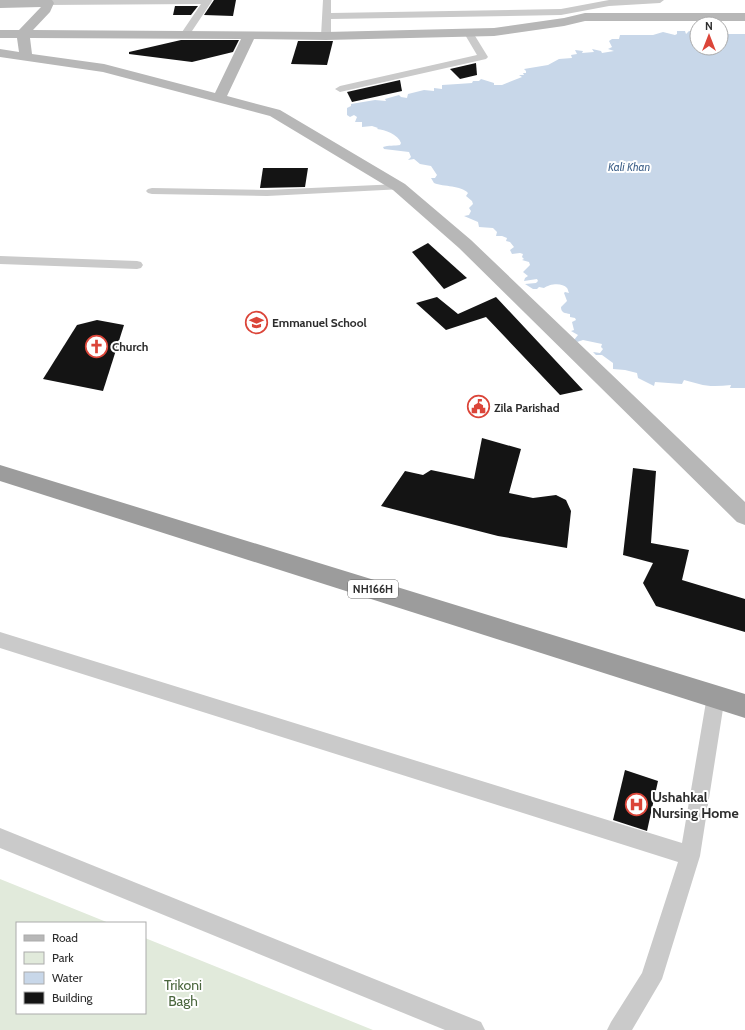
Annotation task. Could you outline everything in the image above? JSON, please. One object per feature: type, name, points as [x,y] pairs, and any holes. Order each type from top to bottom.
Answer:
[{"type":"highway","name":"NH166H","points":[[1,476],[745,706]]},
{"type":"main road","points":[[0,4],[48,2],[46,8],[23,34],[26,57]]},
{"type":"main road","points":[[0,34],[326,36],[469,33],[494,32],[563,17],[745,17]]},
{"type":"main road","points":[[219,98],[249,36]]},
{"type":"main road","points":[[0,53],[104,68],[276,113],[399,187],[465,244],[745,516]]},
{"type":"street","points":[[326,36],[327,0]]},
{"type":"street","points":[[558,0],[563,17]]},
{"type":"street","points":[[326,16],[563,17],[609,3],[660,0]]},
{"type":"street","points":[[48,2],[208,1]]},
{"type":"street","points":[[185,35],[208,1]]},
{"type":"street","points":[[340,89],[483,56],[469,33]]},
{"type":"street","points":[[152,191],[267,193],[399,187]]},
{"type":"street","points":[[0,260],[137,265]]},
{"type":"street","points":[[0,640],[690,856]]},
{"type":"street","points":[[619,1030],[651,979],[690,856],[716,696]]},
{"type":"street","points":[[0,838],[472,1030]]},
{"type":"green space","name":"Trikoni Bagh","points":[[0,879],[107,922],[16,922],[16,1014],[146,1014],[146,938],[373,1030],[0,1030]]},
{"type":"water","name":"Kali Khan","points":[[677,31],[685,31],[686,34],[689,31],[689,56],[729,56],[729,34],[745,34],[745,388],[730,388],[731,385],[707,386],[684,380],[682,384],[655,382],[654,386],[638,378],[637,373],[613,369],[613,363],[602,355],[596,355],[593,352],[600,353],[603,349],[601,347],[602,344],[583,340],[577,342],[574,340],[578,335],[571,331],[574,330],[572,322],[576,320],[575,318],[570,317],[570,314],[563,312],[561,309],[567,301],[564,293],[569,293],[567,288],[556,284],[549,285],[544,288],[539,287],[537,289],[533,289],[525,284],[536,283],[538,281],[537,279],[524,281],[528,276],[523,272],[530,265],[529,262],[522,260],[524,259],[522,257],[523,254],[512,254],[510,250],[514,247],[510,242],[506,241],[507,238],[496,236],[497,232],[493,228],[479,227],[478,222],[464,216],[469,215],[471,211],[469,208],[473,204],[472,201],[466,196],[468,193],[465,190],[434,183],[431,178],[435,178],[437,175],[431,166],[420,164],[414,159],[408,160],[411,157],[409,152],[384,149],[383,147],[385,146],[400,145],[401,143],[397,137],[387,131],[377,129],[378,128],[372,126],[362,127],[362,122],[355,122],[357,117],[354,115],[350,117],[347,115],[347,108],[351,106],[351,104],[375,100],[386,101],[385,99],[399,95],[407,98],[408,94],[424,90],[434,91],[434,88],[442,89],[442,85],[472,83],[473,81],[479,81],[481,79],[494,83],[494,85],[502,85],[522,77],[519,75],[524,75],[523,73],[526,73],[524,69],[548,65],[559,59],[572,58],[571,55],[577,54],[575,50],[583,51],[582,53],[594,52],[592,49],[601,51],[602,53],[614,51],[608,49],[612,47],[609,41],[612,39],[619,39],[620,35],[653,35],[663,32],[675,35],[677,34]]},
{"type":"building","points":[[214,0],[236,0],[233,16],[204,15]]},
{"type":"building","points":[[175,6],[198,6],[191,15],[173,15]]},
{"type":"building","points":[[181,40],[239,40],[233,52],[192,62],[129,54],[129,52]]},
{"type":"building","points":[[298,41],[333,41],[327,65],[291,64]]},
{"type":"building","points":[[476,63],[477,75],[460,79],[450,69]]},
{"type":"building","points":[[400,80],[402,91],[352,102],[347,92]]},
{"type":"building","points":[[263,168],[308,168],[305,187],[260,188]]},
{"type":"building","points":[[428,243],[467,278],[444,289],[412,252]]},
{"type":"building","points":[[437,297],[458,314],[496,297],[583,390],[560,395],[486,317],[446,330],[416,303]]},
{"type":"building","points":[[97,320],[124,325],[103,391],[43,379],[77,325]]},
{"type":"building","points":[[482,438],[521,449],[509,493],[533,498],[556,495],[566,500],[571,511],[567,548],[498,536],[381,506],[405,471],[423,475],[431,470],[474,479]]},
{"type":"building","points":[[633,468],[656,471],[651,543],[689,550],[682,580],[745,599],[745,632],[656,606],[643,583],[653,563],[623,555]]},
{"type":"building","points":[[625,770],[658,781],[647,831],[613,820]]},
{"type":"place","name":"Emmanuel School","points":[[257,322]]},
{"type":"place","name":"Church","points":[[96,346]]},
{"type":"place","name":"Zila Parishad","points":[[479,407]]},
{"type":"place","name":"Ushahkal Nursing Home","points":[[637,805]]}]
